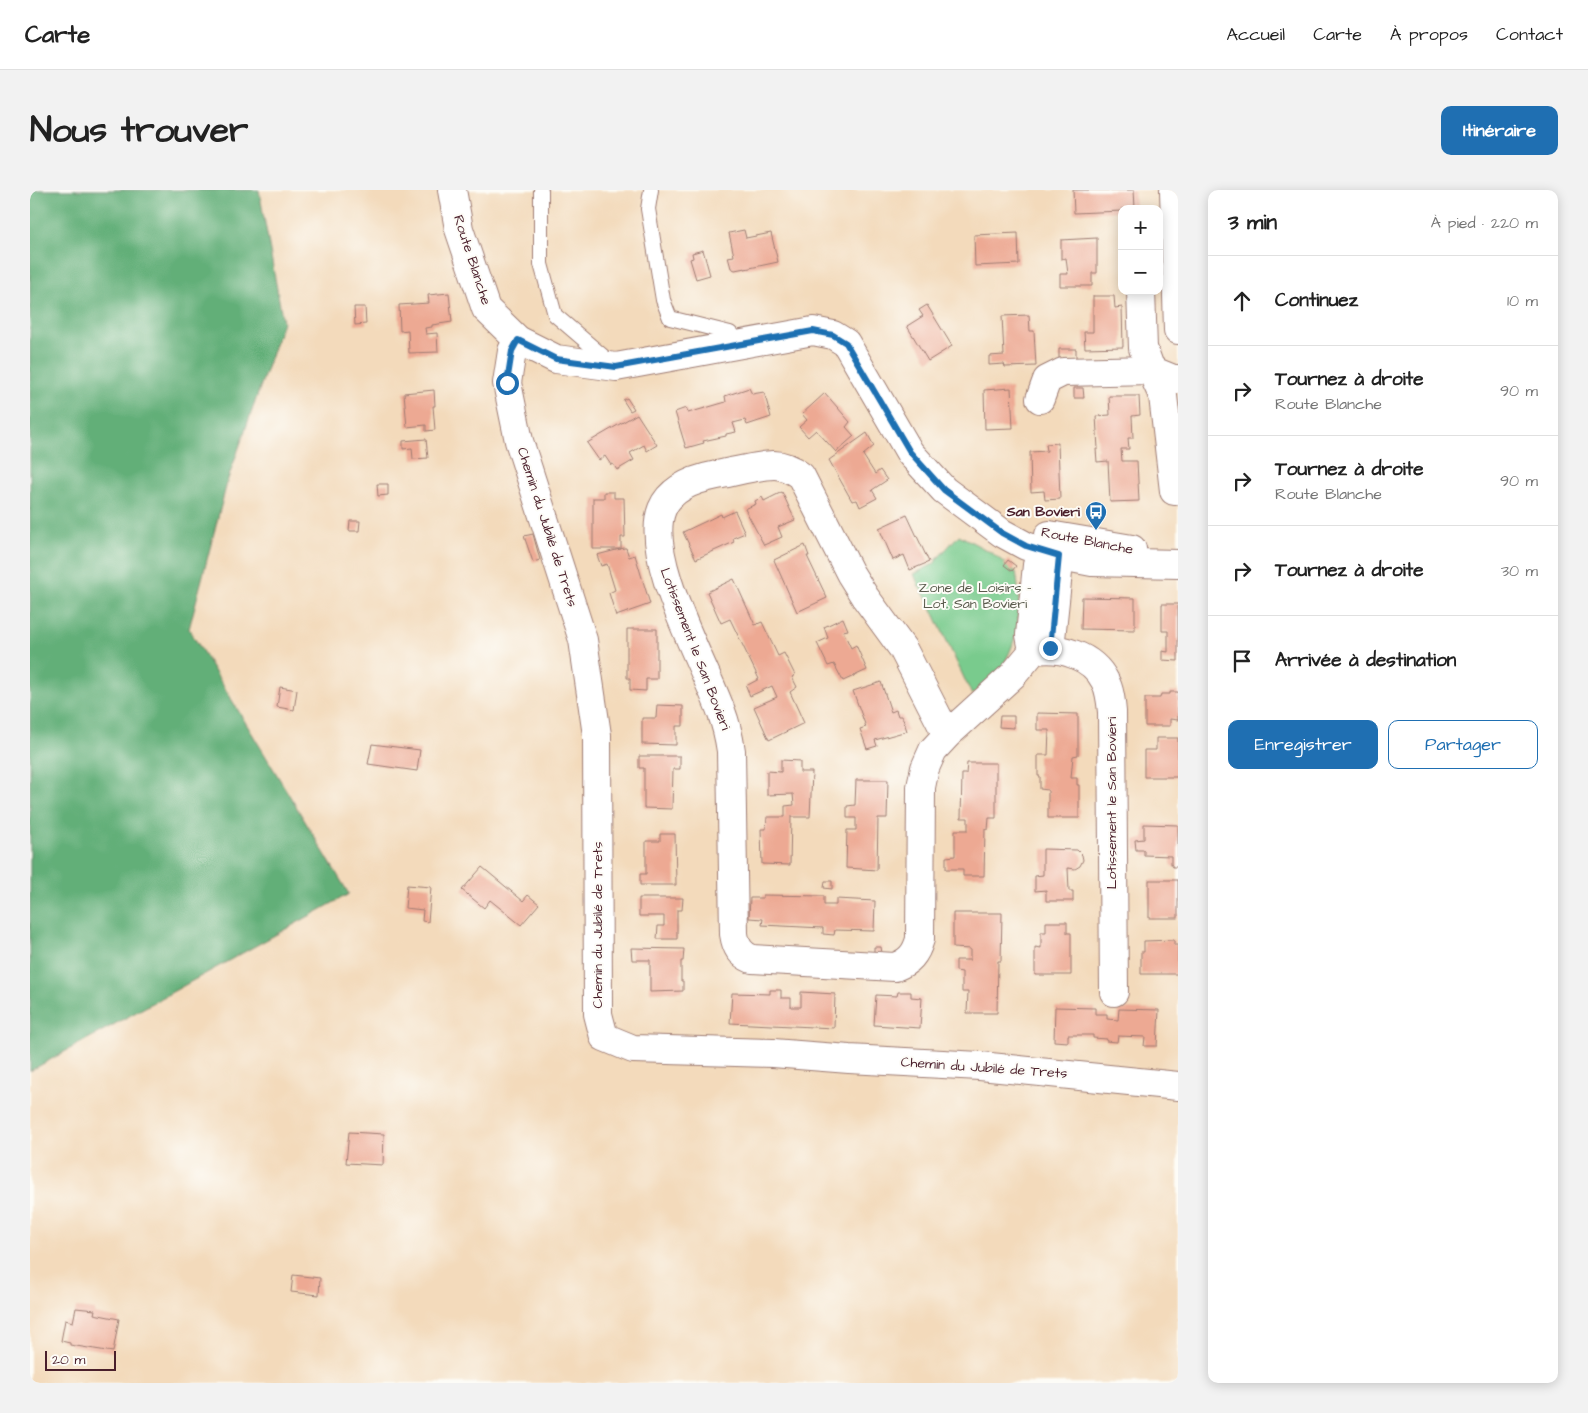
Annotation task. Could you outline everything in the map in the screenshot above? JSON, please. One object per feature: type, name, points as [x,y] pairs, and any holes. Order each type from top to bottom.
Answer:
[{"type":"street","name":"Route Blanche","points":[[452,190],[459,229],[486,309],[518,340],[556,359],[616,367],[813,331],[833,335],[846,343],[910,452],[944,490],[970,508],[1030,530],[1052,548],[1092,562],[1178,564]]},
{"type":"street","points":[[1174,190],[1178,330]]},
{"type":"street","points":[[1141,295],[1144,348],[1151,370],[1164,396],[1174,492]]},
{"type":"street","name":"Chemin du Jubilé de Trets","points":[[518,340],[512,351],[507,383],[509,393],[519,440],[582,640],[598,735],[598,1014],[604,1037],[633,1048],[772,1053],[980,1066],[1178,1086]]},
{"type":"street","points":[[1040,399],[1048,380],[1063,372],[1151,370],[1173,379],[1178,379]]},
{"type":"street","name":"Lotissement le San Bovieri","points":[[947,735],[903,649],[850,573],[801,476],[793,470],[774,465],[701,478],[677,489],[669,498],[662,509],[660,520],[659,537],[663,565],[672,594],[728,730],[731,751],[734,934],[735,943],[744,956],[752,959],[895,967],[904,964],[911,958],[917,949],[920,939],[921,787],[925,768],[932,750],[1042,650],[1067,652],[1095,667],[1105,681],[1110,695],[1112,712],[1114,992]]},
{"type":"street","name":"Route Blanche","points":[[1052,548],[1178,559]]},
{"type":"street","points":[[1042,650],[1030,635],[1031,618],[1037,565],[1052,548]]},
{"type":"lane","points":[[541,190],[540,264],[555,315],[616,367]]},
{"type":"lane","points":[[652,190],[648,210],[663,300],[670,318],[730,333],[741,344]]},
{"type":"green space","points":[[30,190],[259,190],[283,322],[228,479],[189,629],[349,894],[30,1071]]},
{"type":"green space","name":"Zone de Loisirs - Lot. San Bovieri","points":[[959,535],[992,553],[1016,572],[1018,585],[1019,612],[1010,652],[993,678],[972,695],[914,574],[934,564]]},
{"type":"building","points":[[1073,190],[1134,190],[1135,205],[1118,205],[1118,211],[1074,213]]},
{"type":"building","points":[[744,230],[746,238],[771,233],[778,262],[745,269],[735,270],[731,268],[728,257],[734,256],[729,233]]},
{"type":"building","points":[[1018,233],[1019,264],[975,266],[974,235]]},
{"type":"building","points":[[1097,238],[1097,273],[1092,273],[1092,286],[1060,286],[1060,274],[1068,274],[1066,258],[1061,259],[1061,240]]},
{"type":"building","points":[[703,250],[710,275],[696,279],[690,259],[693,258],[692,253]]},
{"type":"building","points":[[449,293],[452,322],[425,328],[426,334],[437,333],[438,352],[409,353],[408,330],[400,331],[399,305],[429,303],[428,295]]},
{"type":"building","points":[[1093,296],[1114,296],[1115,308],[1122,307],[1123,347],[1085,348],[1084,332],[1093,332]]},
{"type":"building","points":[[927,305],[952,346],[928,361],[907,326],[923,316],[919,310]]},
{"type":"building","points":[[354,307],[365,307],[366,324],[355,325]]},
{"type":"building","points":[[1029,315],[1030,331],[1034,331],[1036,366],[1005,367],[1004,364],[989,365],[989,356],[1004,355],[1002,316]]},
{"type":"building","points":[[1059,349],[1076,349],[1076,358],[1059,359]]},
{"type":"building","points":[[749,388],[752,394],[764,392],[771,417],[747,425],[745,420],[733,423],[736,432],[686,448],[675,412],[686,408],[688,413],[726,402],[725,396]]},
{"type":"building","points":[[1011,388],[1013,428],[985,429],[984,390]]},
{"type":"building","points":[[1074,388],[1083,388],[1084,398],[1074,398]]},
{"type":"building","points":[[434,390],[435,430],[426,431],[426,425],[407,427],[404,393]]},
{"type":"building","points":[[825,393],[850,422],[846,427],[854,436],[836,452],[816,430],[808,437],[799,427],[807,420],[802,414]]},
{"type":"building","points":[[1109,396],[1139,396],[1140,415],[1132,416],[1133,438],[1128,438],[1129,449],[1121,449],[1122,461],[1137,461],[1139,501],[1110,502],[1108,461],[1097,462],[1096,416],[1110,415]]},
{"type":"building","points":[[627,398],[634,409],[630,411],[623,400]]},
{"type":"building","points":[[637,414],[657,445],[647,451],[644,445],[630,453],[634,460],[617,470],[605,456],[599,460],[587,443]]},
{"type":"building","points":[[867,433],[874,446],[863,455],[875,474],[880,470],[887,480],[872,490],[877,498],[860,507],[857,500],[852,501],[829,460]]},
{"type":"building","points":[[426,439],[428,458],[413,459],[412,448],[403,449],[403,441]]},
{"type":"building","points":[[1058,443],[1060,499],[1045,500],[1044,491],[1031,492],[1030,452],[1047,451],[1046,444]]},
{"type":"building","points":[[377,484],[388,484],[388,495],[378,496]]},
{"type":"building","points":[[604,492],[614,492],[614,498],[624,498],[625,537],[621,537],[621,549],[593,549],[593,498],[604,498]]},
{"type":"building","points":[[782,492],[795,520],[778,527],[782,537],[764,545],[745,509],[756,504],[755,501],[762,497],[764,501]]},
{"type":"building","points":[[735,511],[745,533],[733,538],[734,542],[696,559],[683,532],[721,514],[722,517]]},
{"type":"building","points":[[907,515],[929,562],[910,570],[904,555],[893,560],[879,528]]},
{"type":"building","points":[[350,521],[360,521],[359,531],[349,531]]},
{"type":"building","points":[[533,534],[540,560],[533,562],[524,536]]},
{"type":"building","points":[[805,545],[809,556],[807,556],[827,598],[797,612],[774,560]]},
{"type":"building","points":[[626,548],[629,557],[635,555],[650,604],[616,616],[609,593],[615,590],[607,564],[601,566],[597,555]]},
{"type":"building","points":[[1008,560],[1016,566],[1012,571],[1004,565]]},
{"type":"building","points":[[734,579],[755,625],[762,622],[778,656],[784,653],[795,675],[792,677],[797,687],[790,692],[804,723],[769,740],[754,707],[777,697],[772,686],[750,696],[746,686],[759,679],[730,619],[721,623],[707,592]]},
{"type":"building","points":[[1082,597],[1135,598],[1135,630],[1081,629]]},
{"type":"building","points":[[1162,604],[1178,604],[1178,661],[1162,660],[1162,651],[1168,652],[1168,631],[1162,631]]},
{"type":"building","points":[[843,618],[848,630],[843,631],[851,648],[856,645],[867,670],[843,681],[834,664],[828,666],[817,643],[828,638],[824,627]]},
{"type":"building","points":[[627,629],[657,629],[657,679],[646,679],[646,691],[630,690],[630,678],[627,678]]},
{"type":"building","points":[[881,682],[891,712],[896,710],[898,716],[902,716],[907,731],[875,740],[877,746],[867,749],[860,729],[866,727],[853,691]]},
{"type":"building","points":[[280,687],[297,690],[294,710],[277,707]]},
{"type":"building","points":[[1170,692],[1178,692],[1178,720],[1170,719],[1170,726],[1145,726],[1145,698],[1160,698],[1161,694],[1170,694]]},
{"type":"building","points":[[657,705],[683,706],[683,726],[676,726],[676,745],[642,744],[642,718],[656,718]]},
{"type":"building","points":[[1037,713],[1078,714],[1078,755],[1073,756],[1071,778],[1077,778],[1077,785],[1079,785],[1079,818],[1048,818],[1048,790],[1040,789],[1038,755],[1048,755],[1049,730],[1037,730]]},
{"type":"building","points":[[1000,716],[1014,716],[1014,728],[999,727]]},
{"type":"building","points":[[1156,738],[1178,738],[1178,777],[1144,777],[1144,750],[1156,750]]},
{"type":"building","points":[[372,744],[420,750],[417,771],[368,764]]},
{"type":"building","points":[[639,756],[680,756],[680,769],[673,769],[672,809],[644,808],[644,768],[639,768]]},
{"type":"building","points":[[781,760],[800,761],[800,772],[812,772],[810,817],[791,817],[790,865],[762,864],[761,829],[766,829],[767,817],[785,817],[785,806],[794,805],[793,794],[767,795],[767,771],[781,772]]},
{"type":"building","points":[[967,763],[996,763],[996,818],[989,818],[988,830],[985,829],[984,876],[963,876],[963,869],[946,869],[946,857],[955,856],[955,830],[968,830],[968,818],[961,818],[962,774],[966,774]]},
{"type":"building","points":[[856,780],[888,780],[887,818],[878,818],[877,870],[846,868],[847,830],[856,830],[856,818],[847,818],[847,806],[855,805]]},
{"type":"building","points":[[1144,824],[1178,825],[1178,867],[1173,867],[1171,864],[1171,856],[1144,855],[1144,850],[1136,850],[1135,840],[1144,839]]},
{"type":"building","points":[[660,834],[675,834],[676,885],[640,885],[640,874],[646,874],[646,841],[660,841]]},
{"type":"building","points":[[1043,849],[1077,850],[1082,855],[1083,860],[1080,866],[1075,869],[1068,868],[1069,891],[1073,891],[1073,901],[1046,901],[1046,890],[1035,891],[1035,876],[1043,875]]},
{"type":"building","points":[[482,867],[523,901],[528,895],[539,904],[521,925],[490,900],[484,908],[462,890]]},
{"type":"building","points":[[1149,880],[1178,880],[1178,918],[1149,918]]},
{"type":"building","points":[[825,881],[832,881],[832,889],[824,888]]},
{"type":"building","points":[[407,885],[431,887],[428,922],[422,921],[423,910],[405,908]]},
{"type":"building","points":[[763,895],[824,896],[824,905],[836,905],[836,899],[875,901],[874,931],[835,930],[834,935],[823,934],[823,928],[762,925],[763,919],[749,918],[750,898],[763,898]]},
{"type":"building","points":[[639,898],[683,898],[682,910],[677,910],[677,939],[657,939],[658,926],[664,926],[664,916],[639,916]]},
{"type":"building","points":[[953,913],[1002,913],[1001,961],[998,961],[997,1013],[967,1013],[968,992],[962,992],[962,972],[956,971],[956,960],[970,960],[970,949],[953,948]]},
{"type":"building","points":[[1046,922],[1067,922],[1067,933],[1071,933],[1071,975],[1035,975],[1035,947],[1041,948],[1041,932],[1046,932]]},
{"type":"building","points":[[1174,940],[1174,945],[1178,945],[1178,974],[1141,974],[1141,952],[1144,952],[1144,941]]},
{"type":"building","points":[[874,947],[881,947],[882,953],[874,953]]},
{"type":"building","points":[[631,948],[684,949],[683,961],[681,961],[683,991],[650,992],[650,960],[632,960]]},
{"type":"building","points":[[770,990],[781,990],[781,998],[791,998],[791,1007],[801,1007],[801,992],[835,994],[834,1028],[730,1023],[732,993],[770,994]]},
{"type":"building","points":[[898,992],[911,992],[911,997],[922,998],[920,1028],[874,1025],[876,995],[897,996]]},
{"type":"building","points":[[1055,1007],[1095,1008],[1095,1014],[1107,1014],[1107,1019],[1118,1020],[1119,1009],[1159,1010],[1157,1046],[1144,1046],[1145,1037],[1118,1036],[1117,1042],[1093,1038],[1093,1035],[1068,1035],[1068,1042],[1054,1041]]},
{"type":"building","points":[[349,1132],[384,1134],[383,1165],[346,1163]]},
{"type":"building","points":[[293,1275],[320,1278],[319,1295],[291,1292]]},
{"type":"building","points":[[76,1308],[95,1310],[94,1314],[119,1319],[113,1352],[70,1345],[70,1343],[61,1341],[65,1320],[73,1322]]},
{"type":"place","name":"San Bovieri","points":[[1096,531]]},
{"type":"route","points":[[507,383],[512,351],[518,340],[556,359],[616,367],[813,331],[833,335],[846,343],[910,452],[944,490],[1002,533],[1026,546],[1059,556],[1050,648]]}]
